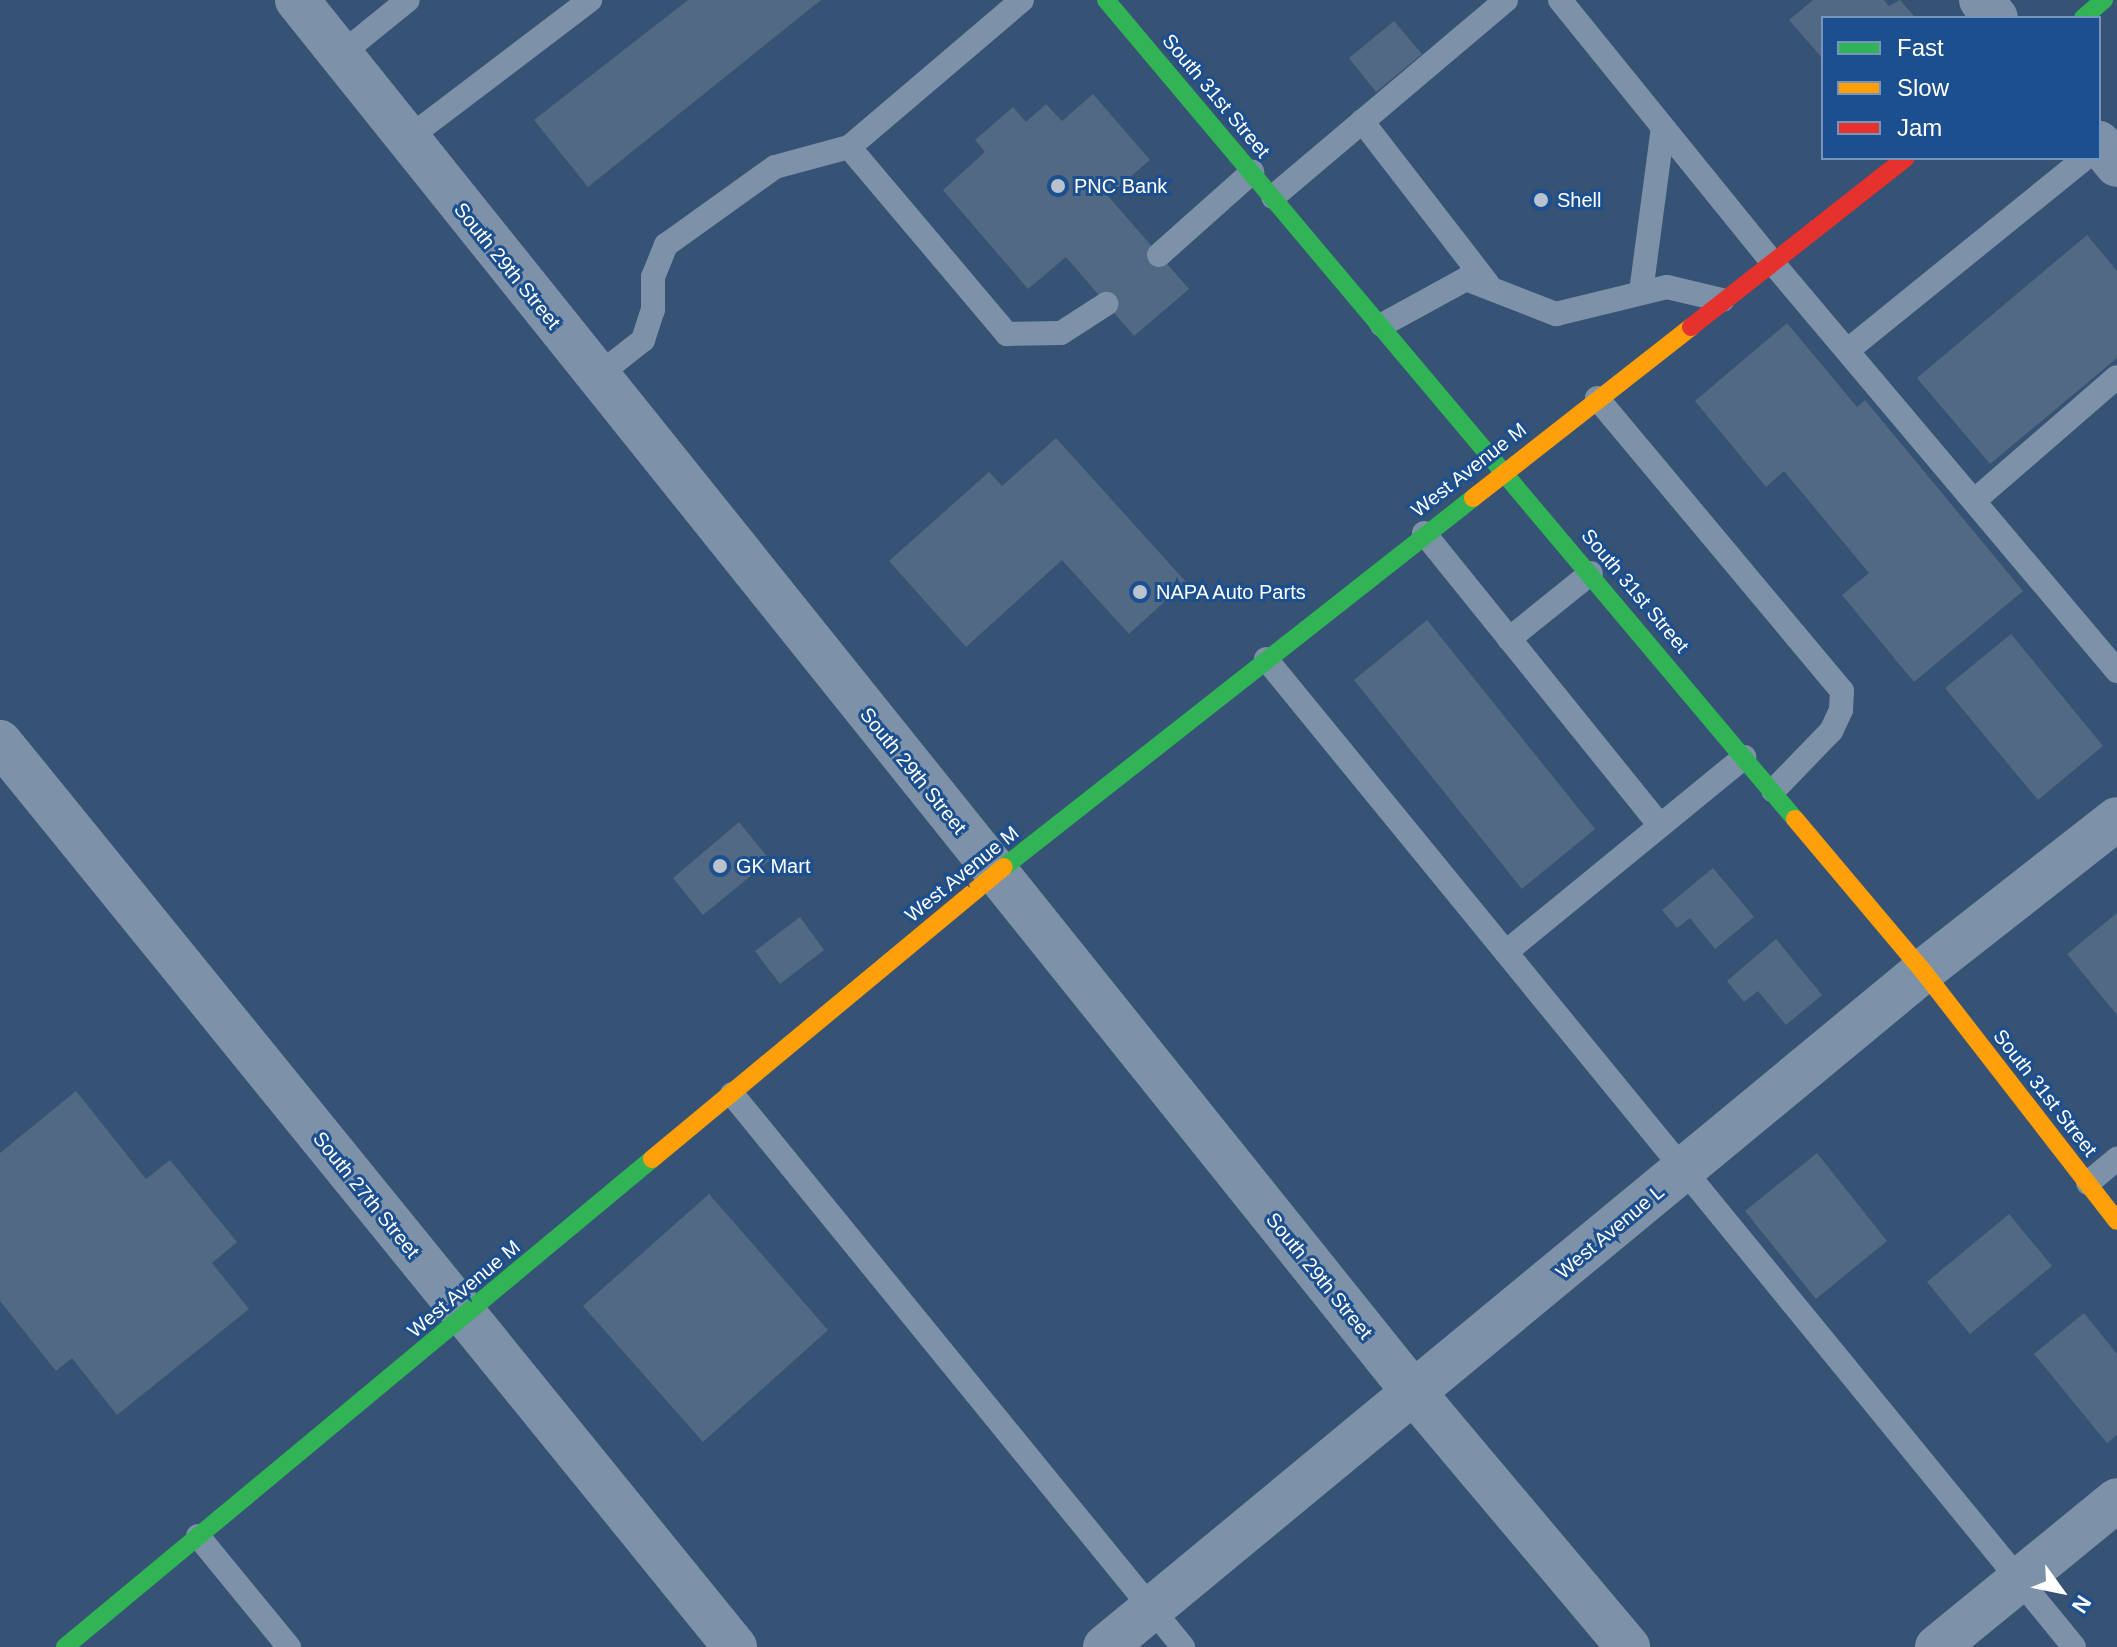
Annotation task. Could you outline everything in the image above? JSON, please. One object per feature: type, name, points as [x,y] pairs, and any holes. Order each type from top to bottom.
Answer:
[{"type":"street","name":"South 29th Street","points":[[297,0],[596,377],[1415,1394],[1628,1647]]},
{"type":"street","name":"South 31st Street","points":[[1106,0],[1505,469],[1923,971],[2117,1221]]},
{"type":"street","points":[[1981,0],[1994,16]]},
{"type":"street","points":[[2085,16],[2104,0]]},
{"type":"street","name":"West Avenue M","points":[[65,1647],[996,873],[1505,469],[1903,160]]},
{"type":"street","name":"South 27th Street","points":[[0,742],[735,1647]]},
{"type":"street","name":"West Avenue L","points":[[1105,1647],[1415,1394],[1923,971],[2117,819]]},
{"type":"street","points":[[1937,1647],[2117,1500]]},
{"type":"lane","points":[[340,55],[408,0]]},
{"type":"lane","points":[[407,139],[590,0]]},
{"type":"lane","points":[[596,377],[643,340],[653,310],[653,277],[666,245],[775,167],[849,147],[1022,0]]},
{"type":"lane","points":[[1273,197],[1506,0]]},
{"type":"lane","points":[[1560,0],[1772,262],[2117,671]]},
{"type":"lane","points":[[1362,121],[1488,284]]},
{"type":"lane","points":[[1641,292],[1663,127]]},
{"type":"lane","points":[[849,147],[1007,334],[1061,333],[1106,304]]},
{"type":"lane","points":[[1848,350],[2089,160]]},
{"type":"lane","points":[[1159,255],[1252,172]]},
{"type":"lane","points":[[1382,325],[1457,281],[1488,284],[1556,314],[1641,292],[1681,287],[1722,300]]},
{"type":"lane","points":[[1975,500],[2117,377]]},
{"type":"lane","points":[[1597,398],[1842,691],[1841,710],[1831,731],[1773,791]]},
{"type":"lane","points":[[1424,533],[1660,826]]},
{"type":"lane","points":[[1509,639],[1591,573]]},
{"type":"lane","points":[[1266,659],[2074,1647]]},
{"type":"lane","points":[[1506,952],[1744,757]]},
{"type":"lane","points":[[732,1094],[1183,1647]]},
{"type":"lane","points":[[2088,1183],[2117,1159]]},
{"type":"lane","points":[[198,1536],[289,1647]]},
{"type":"building","points":[[688,0],[821,0],[588,187],[534,120]]},
{"type":"building","points":[[1813,0],[1884,0],[1889,6],[1900,0],[1914,16],[1821,16],[1821,57],[1789,20]]},
{"type":"building","points":[[1394,21],[1422,54],[1376,92],[1349,58]]},
{"type":"building","points":[[1093,94],[1150,160],[1108,196],[1189,289],[1134,336],[1066,257],[1028,289],[943,190],[985,152],[975,140],[1013,107],[1026,122],[1046,104],[1062,121]]},
{"type":"building","points":[[2087,235],[2117,271],[2117,358],[1990,464],[1917,378]]},
{"type":"building","points":[[1787,323],[1857,407],[1865,400],[2023,591],[1914,682],[1842,595],[1869,573],[1784,471],[1766,487],[1695,401]]},
{"type":"building","points":[[1056,438],[1186,582],[1129,634],[1062,560],[966,647],[889,561],[989,472],[1002,486]]},
{"type":"building","points":[[1427,620],[1595,829],[1522,889],[1354,680]]},
{"type":"building","points":[[2011,634],[2103,746],[2038,800],[1945,688]]},
{"type":"building","points":[[739,822],[770,860],[703,915],[673,878]]},
{"type":"building","points":[[1713,868],[1754,917],[1715,949],[1690,918],[1677,928],[1662,910]]},
{"type":"building","points":[[2117,913],[2117,1015],[2067,954]]},
{"type":"building","points":[[800,917],[824,950],[780,984],[755,951]]},
{"type":"building","points":[[1776,939],[1822,995],[1786,1025],[1758,991],[1744,1002],[1727,981]]},
{"type":"building","points":[[76,1091],[146,1179],[170,1160],[237,1242],[212,1263],[249,1309],[117,1415],[72,1358],[56,1371],[0,1301],[0,1153]]},
{"type":"building","points":[[1817,1153],[1887,1241],[1816,1299],[1745,1211]]},
{"type":"building","points":[[709,1194],[828,1330],[703,1442],[583,1306]]},
{"type":"building","points":[[2009,1214],[2052,1266],[1970,1334],[1927,1282]]},
{"type":"building","points":[[2084,1313],[2117,1354],[2117,1435],[2107,1443],[2034,1354]]},
{"type":"traffic: fast","points":[[1106,0],[1795,819]]},
{"type":"traffic: fast","points":[[2085,16],[2104,0]]},
{"type":"traffic: fast","points":[[1004,867],[1473,498]]},
{"type":"traffic: fast","points":[[65,1647],[652,1159]]},
{"type":"traffic: slow","points":[[1473,498],[1691,327]]},
{"type":"traffic: slow","points":[[1795,819],[1923,971],[2117,1221]]},
{"type":"traffic: slow","points":[[652,1159],[1004,867]]},
{"type":"traffic: jam","points":[[1691,327],[1903,160]]},
{"type":"place","name":"PNC Bank","points":[[1058,186]]},
{"type":"place","name":"Shell","points":[[1541,200]]},
{"type":"place","name":"NAPA Auto Parts","points":[[1140,592]]},
{"type":"place","name":"GK Mart","points":[[720,866]]}]
